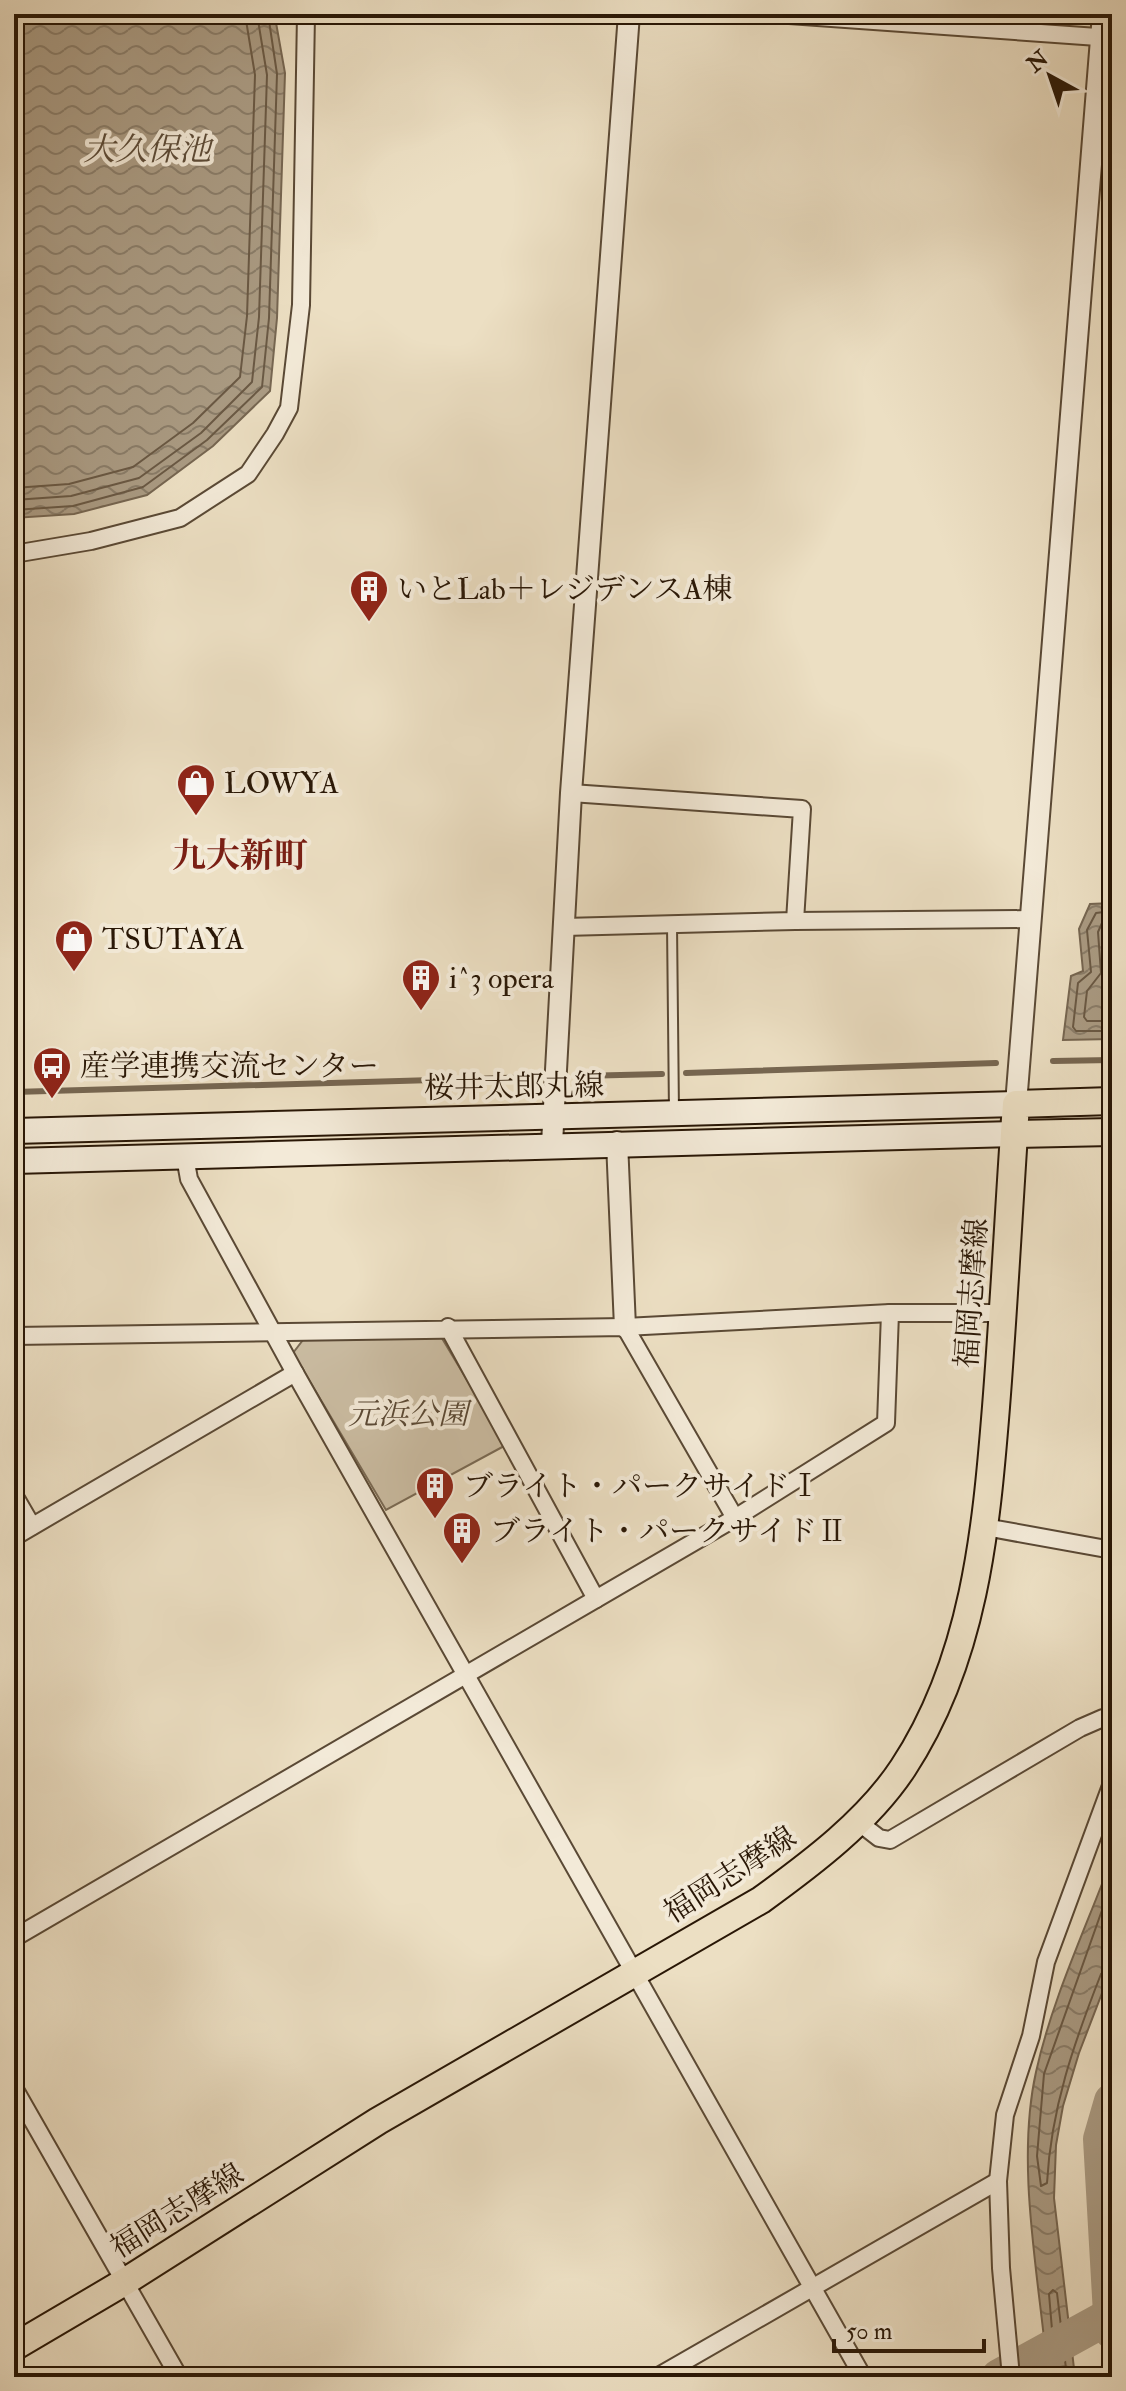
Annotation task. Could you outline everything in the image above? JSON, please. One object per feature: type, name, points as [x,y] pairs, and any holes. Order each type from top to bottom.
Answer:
[{"type":"main road","points":[[1016,1104],[1112,1101]]},
{"type":"main road","name":"桜井太郎丸線","points":[[14,1131],[1016,1104]]},
{"type":"main road","name":"福岡志摩線","points":[[14,2347],[126,2281],[378,2121],[761,1900],[801,1871],[857,1821],[902,1769],[941,1699],[971,1609],[985,1527],[1004,1313],[1016,1104]]},
{"type":"main road","points":[[1014,1134],[1112,1132]]},
{"type":"main road","name":"桜井太郎丸線","points":[[14,1161],[617,1142],[1014,1134]]},
{"type":"street","points":[[14,554],[91,541],[180,518],[248,474],[275,434],[289,408],[301,305],[306,14]]},
{"type":"street","points":[[552,1144],[571,793],[629,14]]},
{"type":"street","points":[[775,14],[1106,38]]},
{"type":"street","points":[[1016,1104],[1106,38],[1103,14]]},
{"type":"street","points":[[571,793],[802,809],[795,921]]},
{"type":"street","points":[[564,927],[1032,919]]},
{"type":"street","points":[[617,1142],[625,1327],[735,1518]]},
{"type":"street","points":[[185,1157],[189,1179],[295,1373],[469,1675],[863,2377]]},
{"type":"street","points":[[14,1938],[735,1518],[886,1423],[890,1313]]},
{"type":"street","points":[[14,1336],[448,1327],[625,1327],[890,1313],[1004,1313]]},
{"type":"street","points":[[448,1327],[596,1599]]},
{"type":"street","points":[[14,1537],[295,1373]]},
{"type":"street","points":[[14,1495],[32,1526]]},
{"type":"street","points":[[985,1527],[1112,1550]]},
{"type":"street","points":[[857,1821],[879,1838],[890,1840],[1080,1728],[1103,1718],[1112,1720]]},
{"type":"street","points":[[1011,2377],[1007,2356],[998,2181],[1005,2115],[1031,2036],[1046,1962],[1112,1783]]},
{"type":"street","points":[[14,2088],[179,2377]]},
{"type":"street","points":[[657,2377],[998,2181]]},
{"type":"lane","points":[[672,925],[674,1115]]},
{"type":"green space","name":"元浜公園","points":[[440,1335],[506,1445],[386,1510],[293,1353],[303,1340]]},
{"type":"water","name":"大久保池","points":[[14,14],[275,17],[285,73],[277,318],[270,391],[213,446],[147,495],[74,514],[14,518]]},
{"type":"water","points":[[1112,903],[1112,1039],[1063,1040],[1071,976],[1083,971],[1079,929],[1090,904]]},
{"type":"water","points":[[1112,1858],[1112,1967],[1079,2053],[1063,2106],[1056,2145],[1054,2198],[1075,2377],[1048,2377],[1028,2185],[1030,2108],[1051,2018]]},
{"type":"waterway","points":[[1053,1061],[1112,1060]]},
{"type":"waterway","points":[[686,1073],[996,1063]]},
{"type":"waterway","points":[[579,1076],[662,1074]]},
{"type":"waterway","points":[[14,1092],[540,1077]]},
{"type":"waterway","points":[[1112,2101],[1101,2139],[1112,2331]]},
{"type":"waterway","points":[[999,2377],[1110,2316]]},
{"type":"place","name":"いとLab＋レジデンスA棟","points":[[369,623]]},
{"type":"place","name":"LOWYA","points":[[196,817]]},
{"type":"place","name":"TSUTAYA","points":[[74,973]]},
{"type":"place","name":"i^3 opera","points":[[421,1012]]},
{"type":"place","name":"産学連携交流センター","points":[[52,1100]]},
{"type":"place","name":"ブライト・パークサイドⅠ","points":[[435,1520]]},
{"type":"place","name":"ブライト・パークサイドⅡ","points":[[462,1565]]},
{"type":"district","name":"九大新町","points":[[240,856]]}]
